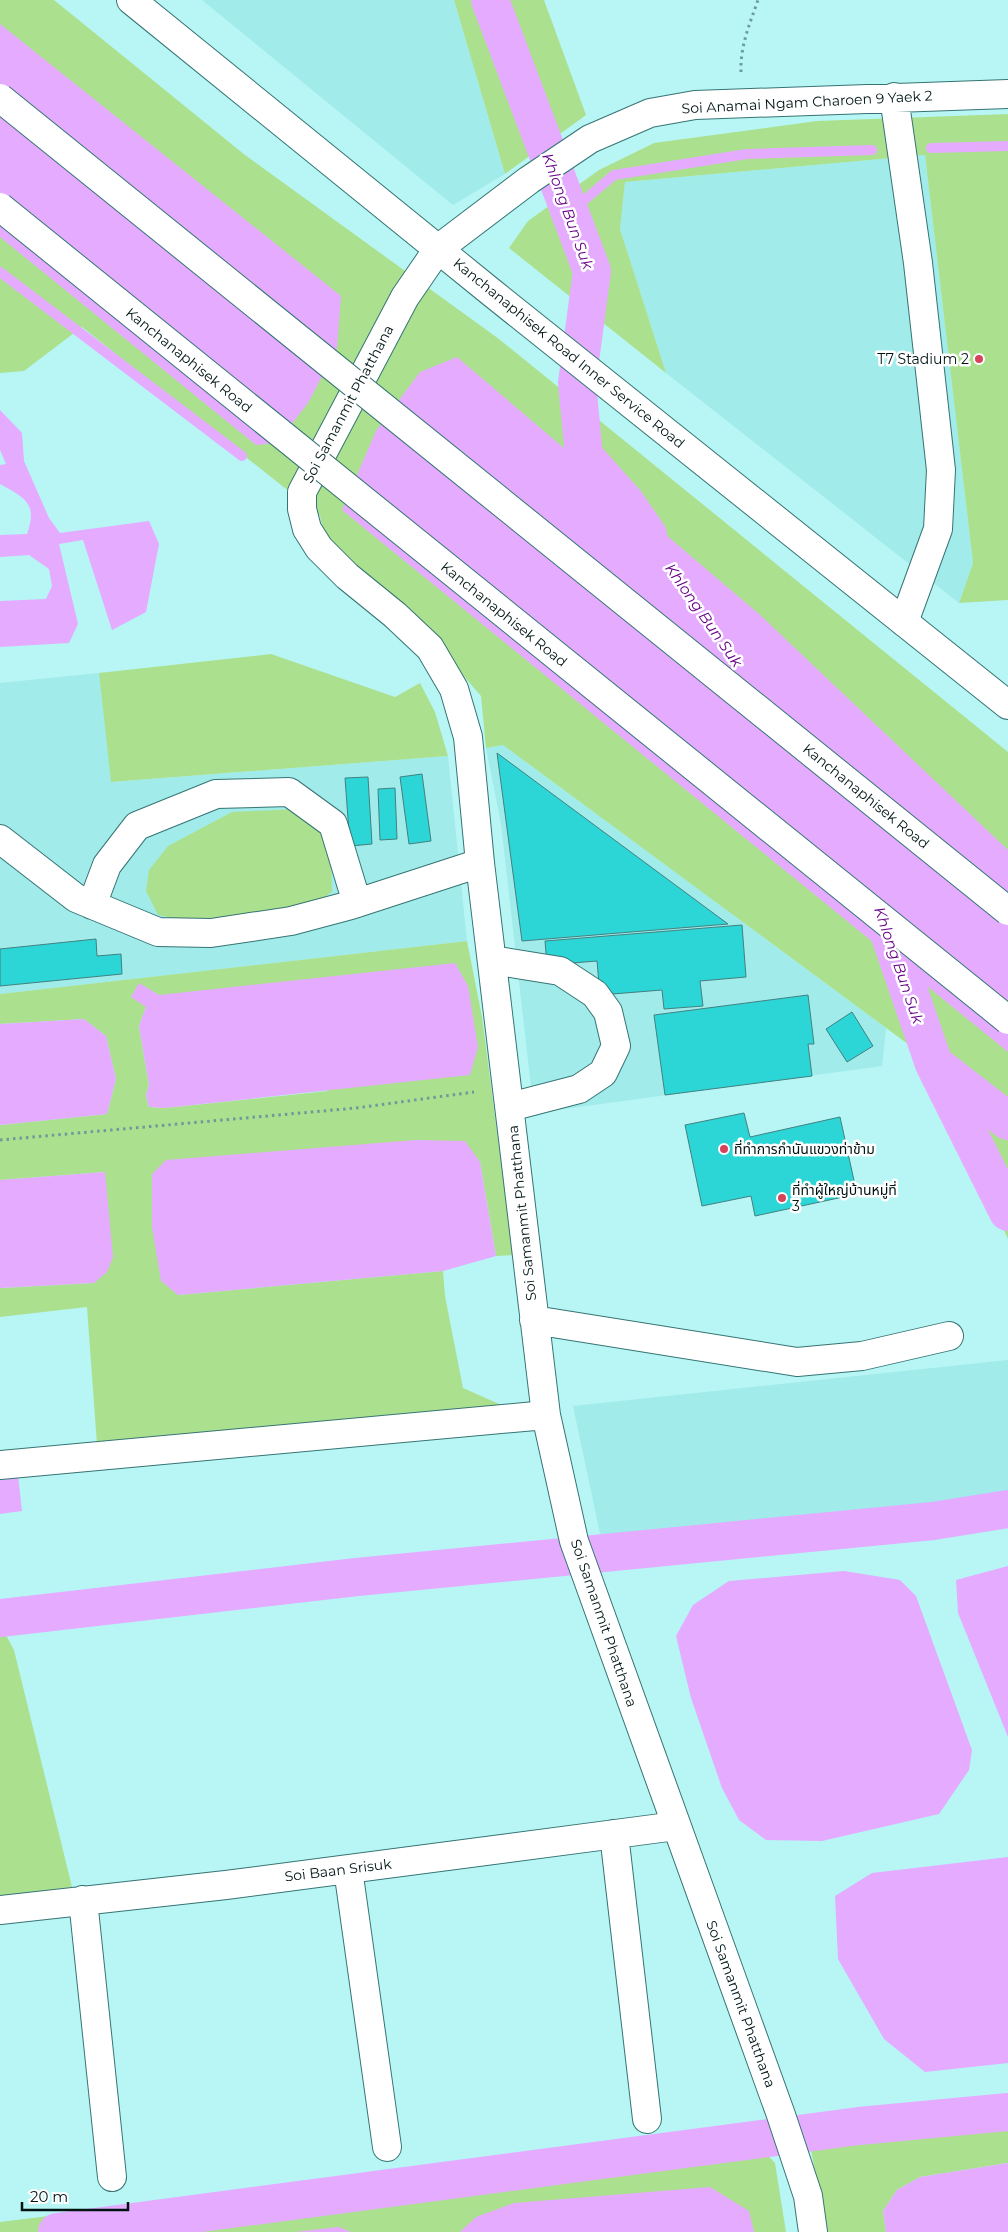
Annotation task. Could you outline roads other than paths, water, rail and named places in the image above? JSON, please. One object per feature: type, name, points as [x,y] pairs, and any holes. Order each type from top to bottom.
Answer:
[{"type":"main road","name":"Kanchanaphisek Road Inner Service Road","points":[[131,0],[491,292],[749,496],[1008,705]]},
{"type":"main road","name":"Soi Anamai Ngam Charoen 9 Yaek 2","points":[[438,249],[529,180],[590,139],[650,112],[695,105],[1008,94]]},
{"type":"main road","points":[[894,97],[918,263],[941,470],[938,528],[904,622]]},
{"type":"main road","name":"Kanchanaphisek Road","points":[[0,98],[1008,911]]},
{"type":"main road","name":"Kanchanaphisek Road","points":[[0,208],[1008,1020]]},
{"type":"main road","name":"Soi Samanmit Phatthana","points":[[438,249],[405,297],[302,492],[302,509],[307,529],[319,548],[347,576],[395,615],[430,648],[454,690],[468,737],[480,863],[546,1415],[574,1541],[582,1568],[781,2115],[808,2196],[813,2232]]},
{"type":"main road","points":[[92,905],[108,865],[137,826],[216,794],[289,792],[334,824],[357,902]]},
{"type":"main road","points":[[0,839],[76,898],[158,932],[211,933],[291,921],[480,863]]},
{"type":"main road","points":[[492,960],[560,971],[595,994],[608,1012],[616,1046],[603,1073],[579,1089],[509,1097]]},
{"type":"main road","points":[[534,1320],[797,1362],[862,1356],[949,1336]]},
{"type":"main road","points":[[0,1465],[546,1415]]},
{"type":"main road","name":"Soi Baan Srisuk","points":[[0,1910],[348,1869],[676,1826]]},
{"type":"main road","points":[[614,1834],[646,2119]]},
{"type":"main road","points":[[348,1869],[387,2146]]},
{"type":"main road","points":[[83,1900],[112,2177]]},
{"type":"water","points":[[0,24],[341,296],[337,348],[308,403],[277,443],[256,445],[0,237]]},
{"type":"water","points":[[457,357],[759,614],[1008,850],[1008,1052],[342,510],[376,431],[420,372]]},
{"type":"water","points":[[0,410],[22,433],[24,461],[49,518],[60,533],[149,521],[159,544],[146,612],[112,630],[83,540],[59,544],[78,624],[69,643],[0,647],[0,601],[46,599],[52,586],[49,569],[29,555],[0,557],[0,535],[27,534],[31,515],[30,508],[22,498],[0,484],[0,465],[6,464],[0,450]]},
{"type":"water","points":[[455,963],[468,986],[478,1047],[470,1075],[165,1108],[149,1107],[146,1095],[149,1085],[139,1026],[146,1007],[131,997],[139,983],[159,995]]},
{"type":"water","points":[[84,1019],[106,1036],[116,1079],[107,1114],[0,1125],[0,1024]]},
{"type":"water","points":[[416,1140],[465,1141],[480,1162],[496,1256],[443,1271],[178,1295],[161,1281],[152,1227],[152,1174],[166,1160]]},
{"type":"water","points":[[105,1172],[113,1257],[107,1272],[94,1283],[0,1288],[0,1180]]},
{"type":"water","points":[[18,1475],[22,1511],[0,1514],[0,1477]]},
{"type":"water","points":[[1008,1566],[1008,1737],[958,1613],[956,1580]]},
{"type":"water","points":[[844,1571],[900,1580],[916,1596],[972,1750],[969,1770],[939,1814],[822,1841],[766,1840],[739,1820],[722,1788],[691,1698],[676,1636],[693,1605],[729,1581]]},
{"type":"water","points":[[1008,1857],[1008,2063],[925,2072],[884,2039],[838,1959],[835,1896],[872,1873]]},
{"type":"water","points":[[1008,2163],[1008,2232],[886,2232],[883,2211],[897,2190],[920,2177]]},
{"type":"water","points":[[710,2187],[749,2211],[754,2232],[460,2232],[476,2217],[514,2203]]},
{"type":"water","points":[[339,2227],[351,2232],[295,2232]]},
{"type":"waterway","name":"Khlong Bun Suk","points":[[490,0],[592,271],[577,383],[584,456],[626,503],[648,535]]},
{"type":"waterway","points":[[931,148],[1008,146]]},
{"type":"waterway","points":[[570,212],[614,175],[747,154],[872,150]]},
{"type":"waterway","points":[[0,272],[242,456]]},
{"type":"waterway","name":"Khlong Bun Suk","points":[[882,913],[934,1064],[1008,1212]]},
{"type":"waterway","points":[[941,1069],[1008,1121]]},
{"type":"waterway","points":[[0,1618],[357,1577],[933,1521],[1008,1509]]},
{"type":"waterway","points":[[57,2232],[859,2126],[1008,2112]]},
{"type":"place","name":"T7 Stadium 2","points":[[979,359]]},
{"type":"place","name":"ที่ทำการกำนันแขวงท่าข้าม","points":[[724,1149]]},
{"type":"place","name":"ที่ทำผู้ใหญ่บ้านหมู่ที่ 3","points":[[782,1198]]}]
